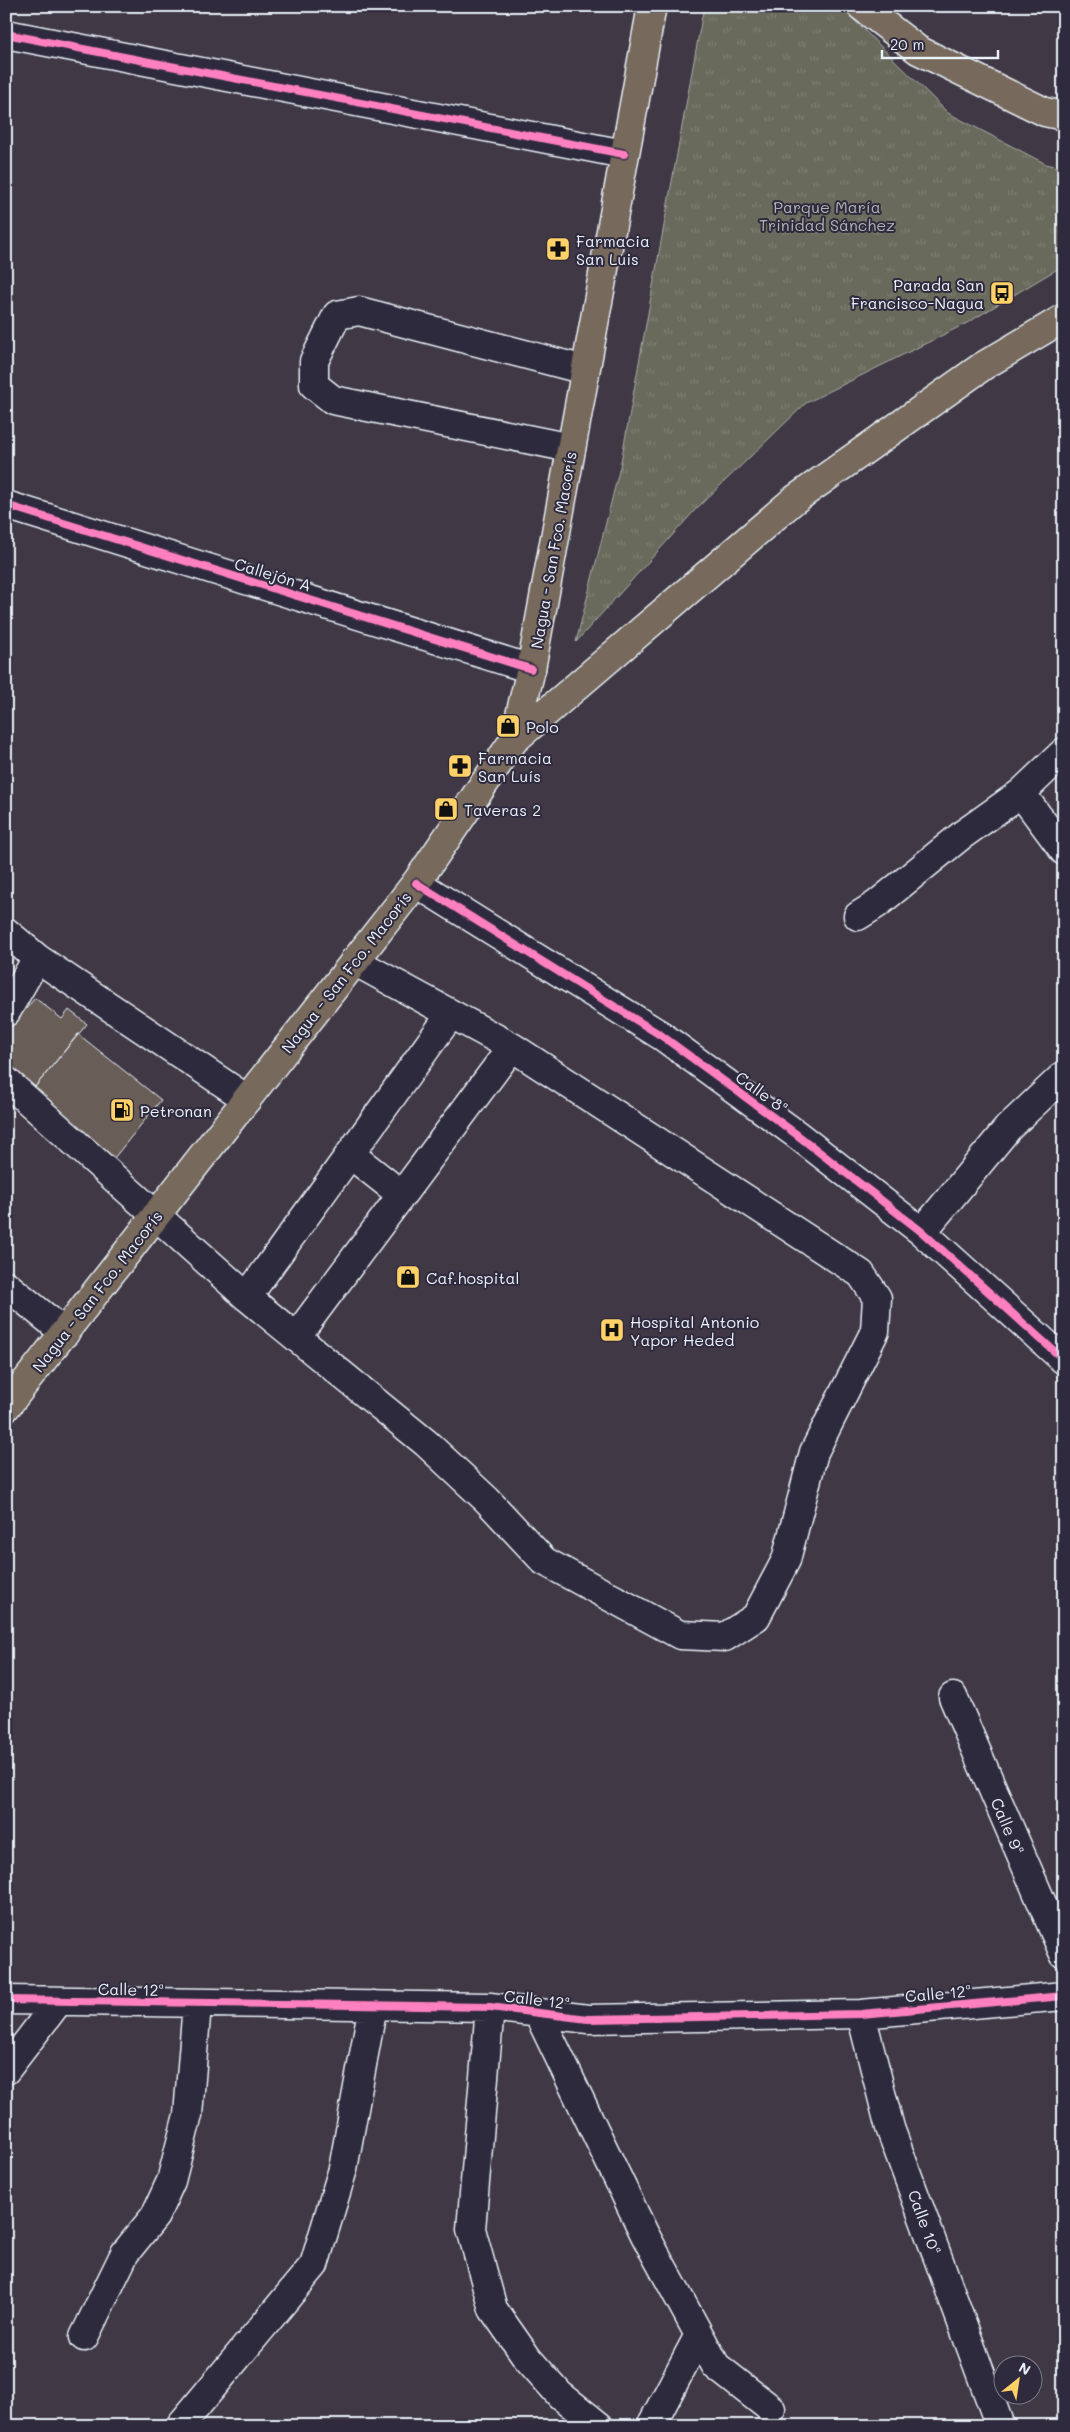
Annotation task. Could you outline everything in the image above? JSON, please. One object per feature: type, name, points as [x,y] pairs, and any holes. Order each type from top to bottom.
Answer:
[{"type":"main road","name":"Nagua - San Fco. Macorís","points":[[6,1407],[416,883],[514,740],[531,669],[652,6]]},
{"type":"main road","points":[[861,6],[918,50],[1045,112],[1064,116]]},
{"type":"main road","points":[[514,740],[794,500],[983,366],[1064,318]]},
{"type":"street","points":[[6,34],[624,154]]},
{"type":"street","points":[[571,448],[333,400],[314,385],[314,361],[337,315],[359,312],[585,370]]},
{"type":"street","name":"Callejón A","points":[[6,505],[531,669]]},
{"type":"street","points":[[858,916],[877,904],[962,836],[1020,793],[1064,752]]},
{"type":"street","points":[[1020,793],[1064,851]]},
{"type":"street","name":"Calle 8ª","points":[[416,883],[662,1036],[796,1134],[922,1232],[1064,1360]]},
{"type":"street","points":[[6,932],[37,958],[248,1099]]},
{"type":"street","points":[[6,1012],[37,958]]},
{"type":"street","points":[[6,1081],[247,1297],[426,1443],[488,1500],[544,1561],[680,1636],[725,1637],[756,1617],[786,1560],[814,1452],[875,1331],[877,1298],[861,1274],[512,1047],[354,961]]},
{"type":"street","points":[[247,1297],[451,1014]]},
{"type":"street","points":[[296,1337],[512,1047]]},
{"type":"street","points":[[922,1232],[1008,1128],[1064,1075]]},
{"type":"street","points":[[350,1154],[402,1195]]},
{"type":"street","points":[[6,1285],[65,1333]]},
{"type":"street","name":"Calle 9ª","points":[[953,1698],[1064,1954]]},
{"type":"street","name":"Calle 12ª","points":[[6,2000],[197,2004],[490,2006],[588,2019],[861,2014],[1064,1996]]},
{"type":"street","points":[[6,2070],[58,2002]]},
{"type":"street","points":[[84,2338],[125,2253],[155,2216],[171,2181],[188,2115],[197,2004]]},
{"type":"street","points":[[180,2426],[314,2265],[343,2169],[373,2005]]},
{"type":"street","points":[[490,2006],[471,2229],[493,2309],[528,2359],[554,2387],[599,2426]]},
{"type":"street","points":[[538,2013],[645,2235],[716,2366],[771,2409]]},
{"type":"street","name":"Calle 10ª","points":[[861,2014],[890,2128],[1000,2426]]},
{"type":"street","points":[[650,2426],[699,2335]]},
{"type":"green space","name":"Parque María Trinidad Sánchez","points":[[704,6],[840,6],[948,113],[1046,164],[1064,169],[1064,265],[967,323],[806,403],[696,509],[576,642],[620,467]]},
{"type":"building","points":[[35,998],[62,1019],[69,1010],[87,1024],[34,1088],[6,1066],[6,1033]]},
{"type":"building","points":[[78,1034],[161,1100],[114,1158],[31,1092]]},
{"type":"cycle path","points":[[6,34],[624,154]]},
{"type":"cycle path","points":[[6,505],[531,669]]},
{"type":"cycle path","points":[[416,883],[662,1036],[796,1134],[922,1232],[1064,1360]]},
{"type":"cycle path","points":[[6,2000],[490,2007],[588,2019],[861,2014],[1064,1996]]},
{"type":"place","name":"Farmacia San Luis","points":[[558,249]]},
{"type":"place","name":"Parada San Francisco-Nagua","points":[[1002,293]]},
{"type":"place","name":"Polo","points":[[508,726]]},
{"type":"place","name":"Farmacia San Luís","points":[[460,766]]},
{"type":"place","name":"Taveras 2","points":[[446,809]]},
{"type":"place","name":"Petronan","points":[[122,1110]]},
{"type":"place","name":"Caf.hospital","points":[[408,1277]]},
{"type":"place","name":"Hospital Antonio Yapor Heded","points":[[612,1330]]}]
